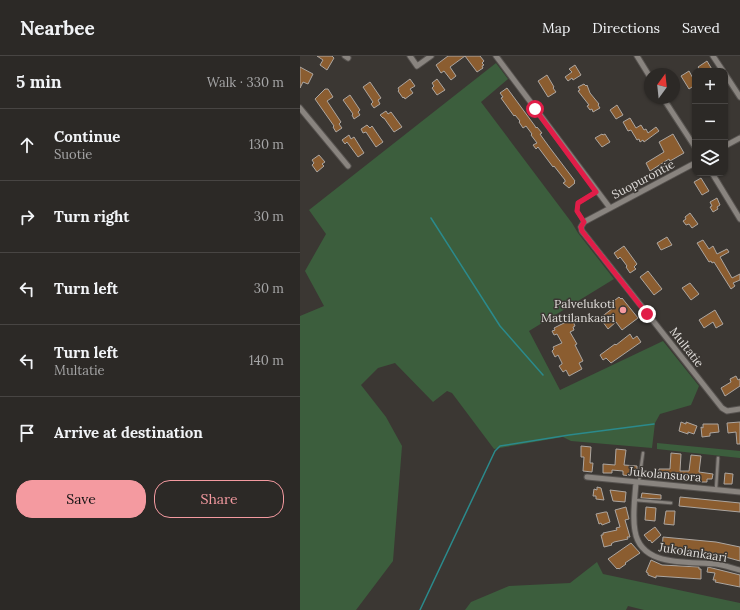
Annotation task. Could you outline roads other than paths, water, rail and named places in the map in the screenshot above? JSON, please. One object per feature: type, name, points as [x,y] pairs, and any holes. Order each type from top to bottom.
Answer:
[{"type":"street","points":[[410,56],[417,66],[430,56]]},
{"type":"street","points":[[496,56],[596,192],[610,208]]},
{"type":"street","points":[[637,56],[644,68]]},
{"type":"street","points":[[713,56],[721,68]]},
{"type":"street","points":[[728,79],[740,97]]},
{"type":"street","points":[[667,104],[692,142]]},
{"type":"street","points":[[300,108],[348,166]]},
{"type":"street","points":[[728,144],[740,138]]},
{"type":"street","name":"Suopurontie","points":[[583,225],[610,208],[692,165]]},
{"type":"street","points":[[714,176],[740,219]]},
{"type":"street","name":"Multatie","points":[[583,225],[582,231],[722,408],[727,411],[740,409]]},
{"type":"street","name":"Jukolansuora","points":[[587,477],[740,492]]},
{"type":"street","name":"Jukolankaari","points":[[638,482],[635,500],[635,532],[637,541],[648,554],[666,560],[718,565],[740,570]]},
{"type":"lane","points":[[583,225],[577,211],[578,203],[596,192]]},
{"type":"lane","points":[[638,482],[642,452]]},
{"type":"lane","points":[[716,489],[718,458]]},
{"type":"lane","points":[[635,500],[670,503]]},
{"type":"waterway","points":[[431,218],[500,326],[543,375]]},
{"type":"waterway","points":[[420,610],[495,451],[500,446],[654,424]]},
{"type":"place","name":"Palvelukoti Mattilankaari","points":[[623,310]]}]
